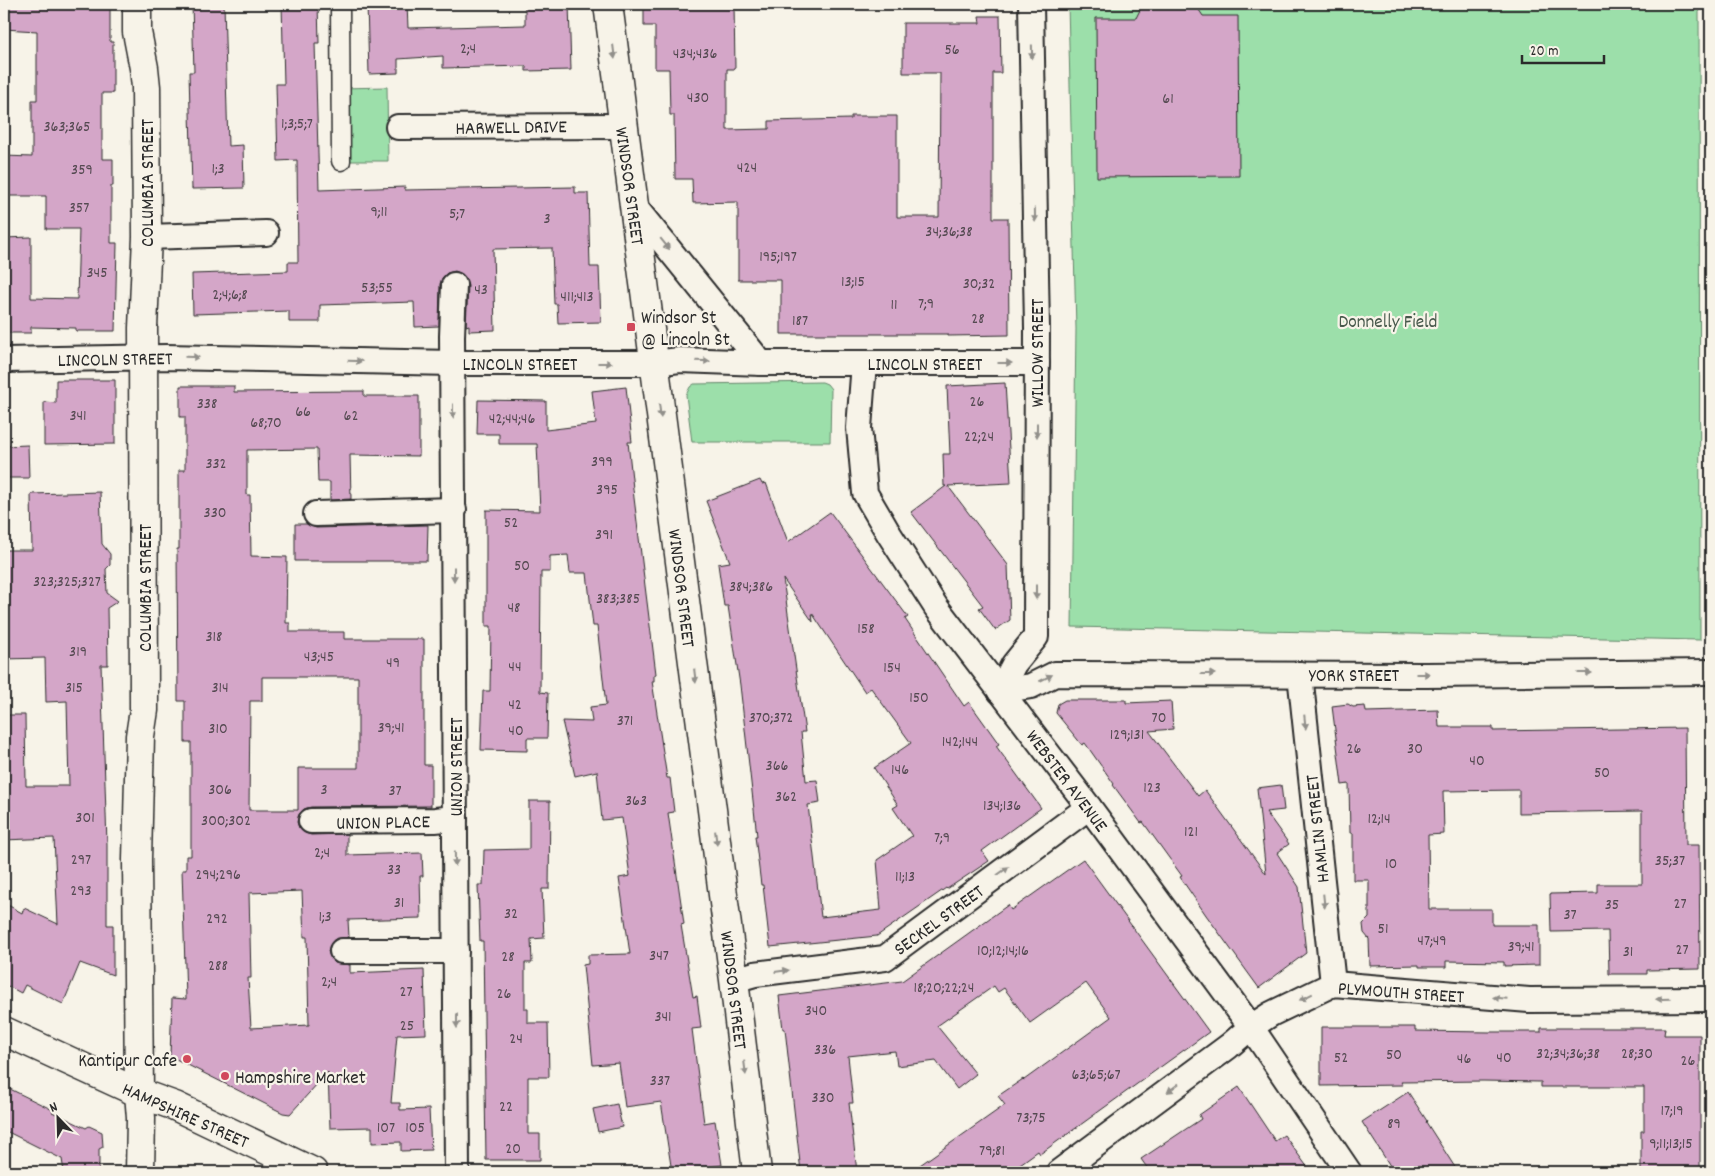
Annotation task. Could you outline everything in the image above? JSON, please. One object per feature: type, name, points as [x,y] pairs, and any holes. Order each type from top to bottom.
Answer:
[{"type":"main road","name":"COLUMBIA STREET","points":[[137,4],[137,32],[146,87],[147,237],[143,357],[144,710],[140,736],[137,860],[139,1093],[141,1118],[140,1172]]},
{"type":"main road","name":"WINDSOR STREET","points":[[608,4],[757,1172]]},
{"type":"main road","name":"HAMPSHIRE STREET","points":[[4,1031],[139,1093],[180,1109],[313,1172]]},
{"type":"street","points":[[340,4],[341,161]]},
{"type":"street","name":"WILLOW STREET","points":[[1000,691],[1014,664],[1036,637],[1037,363],[1031,4]]},
{"type":"street","name":"HARWELL DRIVE","points":[[398,127],[623,126]]},
{"type":"street","points":[[634,206],[761,363]]},
{"type":"street","points":[[147,237],[266,232]]},
{"type":"street","name":"UNION STREET","points":[[454,285],[457,1172]]},
{"type":"street","name":"LINCOLN STREET","points":[[4,360],[143,357],[453,363],[654,363],[680,360],[761,363],[1037,363]]},
{"type":"street","name":"WEBSTER AVENUE","points":[[864,363],[859,428],[865,493],[888,534],[936,607],[1090,807],[1251,1027],[1349,1172]]},
{"type":"street","points":[[316,514],[454,510]]},
{"type":"street","name":"YORK STREET","points":[[1000,691],[1031,686],[1055,674],[1711,672]]},
{"type":"street","name":"HAMLIN STREET","points":[[1300,674],[1333,984]]},
{"type":"street","name":"SECKEL STREET","points":[[734,980],[755,974],[885,958],[1090,807]]},
{"type":"street","name":"UNION PLACE","points":[[311,821],[435,820],[455,818]]},
{"type":"street","points":[[342,951],[456,951]]},
{"type":"street","name":"PLYMOUTH STREET","points":[[1059,1172],[1213,1058],[1251,1027],[1271,1014],[1333,984],[1529,1000],[1711,999]]},
{"type":"green space","name":"Donnelly Field","points":[[1068,4],[1699,4],[1700,640],[1072,627],[1076,329]]},
{"type":"green space","points":[[387,87],[388,161],[341,161],[341,88]]},
{"type":"green space","points":[[822,382],[831,389],[830,442],[692,442],[686,395],[694,384]]},
{"type":"building","points":[[4,4],[110,4],[110,42],[113,42],[113,93],[102,93],[102,159],[113,159],[111,243],[117,243],[115,331],[76,331],[76,328],[31,327],[31,333],[4,333],[4,238],[31,237],[31,298],[77,299],[79,229],[46,229],[46,196],[4,196],[4,156],[32,157],[32,100],[37,100],[37,31],[4,29]]},
{"type":"building","points":[[192,4],[224,4],[228,146],[243,145],[244,188],[192,189],[189,72],[194,72]]},
{"type":"building","points":[[282,4],[318,4],[319,43],[315,43],[319,190],[405,187],[405,190],[575,187],[575,193],[588,193],[590,267],[599,267],[601,322],[558,323],[557,304],[554,304],[552,248],[493,249],[495,330],[469,331],[469,325],[466,326],[468,286],[462,274],[455,271],[447,273],[442,278],[440,284],[439,326],[415,327],[414,302],[320,305],[320,322],[289,322],[289,311],[193,314],[192,274],[288,271],[288,262],[298,262],[297,160],[278,161],[276,84],[284,84]]},
{"type":"building","points":[[367,4],[407,4],[408,28],[525,25],[525,4],[569,4],[571,70],[526,71],[526,66],[443,68],[443,56],[398,59],[398,73],[369,74]]},
{"type":"building","points":[[644,4],[734,4],[735,69],[727,69],[727,130],[769,129],[769,121],[851,119],[851,116],[897,116],[897,217],[939,217],[940,73],[903,73],[903,23],[980,23],[979,16],[1000,16],[1001,73],[993,73],[993,218],[1008,218],[1009,335],[781,334],[781,280],[738,280],[738,202],[693,203],[692,179],[675,179],[674,115],[670,115],[669,69],[655,69],[655,26],[644,26]]},
{"type":"building","points":[[1143,4],[1195,4],[1203,16],[1238,16],[1239,176],[1097,177],[1096,18],[1136,18]]},
{"type":"building","points":[[56,380],[115,380],[115,444],[44,445],[44,402],[56,403]]},
{"type":"building","points":[[1005,383],[1011,483],[948,486],[1008,565],[1010,620],[995,630],[979,608],[983,606],[911,512],[946,486],[944,486],[943,454],[950,454],[947,386]]},
{"type":"building","points":[[180,386],[234,386],[234,392],[364,391],[364,396],[419,396],[419,456],[350,455],[351,499],[330,500],[330,482],[318,482],[317,449],[247,450],[247,495],[250,495],[251,556],[287,557],[286,623],[290,623],[290,632],[344,632],[344,639],[424,639],[424,765],[431,765],[431,806],[311,807],[304,809],[299,814],[297,822],[299,828],[311,835],[347,834],[347,855],[422,853],[423,876],[420,876],[421,918],[348,920],[349,937],[335,939],[328,951],[335,963],[350,965],[350,973],[424,970],[426,1034],[397,1035],[391,1103],[400,1103],[400,1110],[429,1109],[431,1150],[401,1151],[401,1142],[372,1143],[372,1127],[330,1128],[328,1072],[290,1114],[283,1113],[170,1056],[172,998],[186,999],[182,870],[186,870],[186,856],[191,856],[191,742],[185,742],[185,701],[178,701],[177,549],[179,549],[179,470],[185,470],[185,417],[180,417]],"holes":[[[262,677],[358,677],[358,768],[298,768],[298,810],[249,810],[250,701],[262,701]],[[302,891],[304,937],[307,937],[309,1025],[251,1028],[248,978],[251,978],[249,893]]]},
{"type":"building","points":[[626,387],[632,442],[628,442],[656,674],[654,675],[654,681],[652,681],[667,778],[670,778],[674,812],[668,813],[684,924],[681,925],[693,997],[697,996],[701,1028],[692,1029],[704,1123],[715,1121],[722,1165],[675,1172],[672,1172],[661,1102],[625,1107],[619,1063],[593,1065],[583,965],[588,964],[588,955],[630,954],[619,878],[630,876],[622,818],[602,820],[597,771],[575,776],[562,721],[592,722],[590,707],[606,705],[597,626],[593,626],[587,573],[570,573],[568,555],[550,556],[550,572],[541,572],[540,692],[548,693],[547,738],[527,738],[527,751],[481,750],[483,691],[490,691],[491,626],[486,626],[486,510],[540,511],[537,444],[499,444],[499,434],[477,434],[478,400],[546,401],[546,430],[596,424],[592,391]]},
{"type":"building","points":[[28,445],[29,478],[4,478],[4,446]]},
{"type":"building","points":[[760,480],[762,484],[766,483],[788,542],[830,512],[908,617],[905,619],[964,706],[969,702],[999,744],[996,746],[1041,808],[982,851],[989,861],[877,936],[770,947],[755,836],[757,836],[740,685],[728,606],[724,606],[718,564],[730,562],[706,501]],"holes":[[[783,579],[813,622],[812,613],[865,692],[871,688],[911,743],[874,768],[898,805],[893,808],[912,836],[877,860],[881,910],[821,917],[808,805],[820,803],[817,780],[806,781],[801,732],[805,732]]]},
{"type":"building","points":[[100,492],[102,544],[110,554],[110,565],[106,569],[107,593],[118,601],[107,608],[108,665],[101,665],[107,844],[107,925],[113,925],[113,975],[80,963],[63,1004],[25,985],[21,993],[4,984],[4,903],[22,913],[24,908],[58,924],[54,838],[4,840],[4,715],[25,715],[26,786],[69,786],[67,701],[46,702],[45,658],[4,659],[4,550],[32,550],[31,494]]},
{"type":"building","points":[[295,524],[307,524],[316,528],[428,525],[427,561],[295,561]]},
{"type":"building","points":[[1065,700],[1126,700],[1126,703],[1171,701],[1173,729],[1149,731],[1198,796],[1205,790],[1266,874],[1257,788],[1281,785],[1284,810],[1266,812],[1289,844],[1277,853],[1299,887],[1306,953],[1259,988],[1206,915],[1180,877],[1182,876],[1143,822],[1141,823],[1113,785],[1085,743],[1082,745],[1056,713],[1058,704]]},
{"type":"building","points":[[1348,704],[1353,707],[1365,706],[1366,712],[1438,710],[1439,727],[1493,727],[1493,731],[1685,728],[1686,845],[1699,845],[1700,969],[1647,970],[1647,974],[1609,974],[1608,931],[1551,932],[1550,894],[1598,893],[1598,884],[1642,884],[1642,811],[1519,813],[1519,790],[1443,791],[1444,834],[1428,835],[1429,909],[1492,909],[1492,925],[1539,925],[1539,965],[1504,966],[1504,962],[1446,961],[1446,967],[1419,967],[1419,965],[1370,966],[1369,939],[1364,933],[1363,924],[1369,918],[1369,880],[1353,880],[1353,833],[1350,833],[1349,784],[1342,785],[1332,706]]},
{"type":"building","points":[[529,801],[550,801],[549,889],[542,889],[544,938],[531,939],[532,963],[525,963],[525,1009],[528,1009],[528,1023],[548,1023],[549,1077],[528,1077],[528,1134],[540,1134],[540,1160],[486,1160],[483,941],[480,941],[478,885],[483,885],[484,850],[529,849]]},
{"type":"building","points":[[1083,859],[1209,1032],[1040,1154],[1038,1151],[1009,1172],[910,1172],[1005,1105],[998,1096],[1024,1080],[1111,1017],[1086,983],[1030,1023],[1004,988],[998,992],[994,986],[937,1026],[976,1074],[957,1089],[936,1061],[897,1066],[895,1051],[848,1056],[853,1103],[849,1103],[857,1172],[801,1172],[785,1029],[783,1029],[779,996],[902,981],[1008,905],[1011,910]]},
{"type":"building","points":[[1321,1027],[1415,1027],[1415,1031],[1489,1032],[1541,1032],[1541,1028],[1665,1028],[1664,1035],[1700,1035],[1700,1172],[1641,1172],[1641,1131],[1644,1131],[1644,1087],[1541,1087],[1541,1082],[1483,1081],[1401,1082],[1403,1085],[1321,1086]]},
{"type":"building","points":[[1239,1087],[1275,1141],[1284,1135],[1311,1172],[1150,1172],[1141,1159],[1201,1119],[1199,1115]]},
{"type":"building","points":[[10,1089],[86,1128],[89,1126],[102,1132],[103,1147],[99,1149],[99,1172],[64,1172],[62,1159],[4,1130],[4,1103]]},
{"type":"building","points":[[1408,1092],[1458,1172],[1394,1172],[1362,1122]]},
{"type":"building","points":[[617,1104],[622,1127],[598,1132],[593,1109]]},
{"type":"place","name":"Windsor St @ Lincoln St","points":[[631,327]]},
{"type":"place","name":"Kantipur Cafe","points":[[187,1059]]},
{"type":"place","name":"Hampshire Market","points":[[225,1076]]}]
